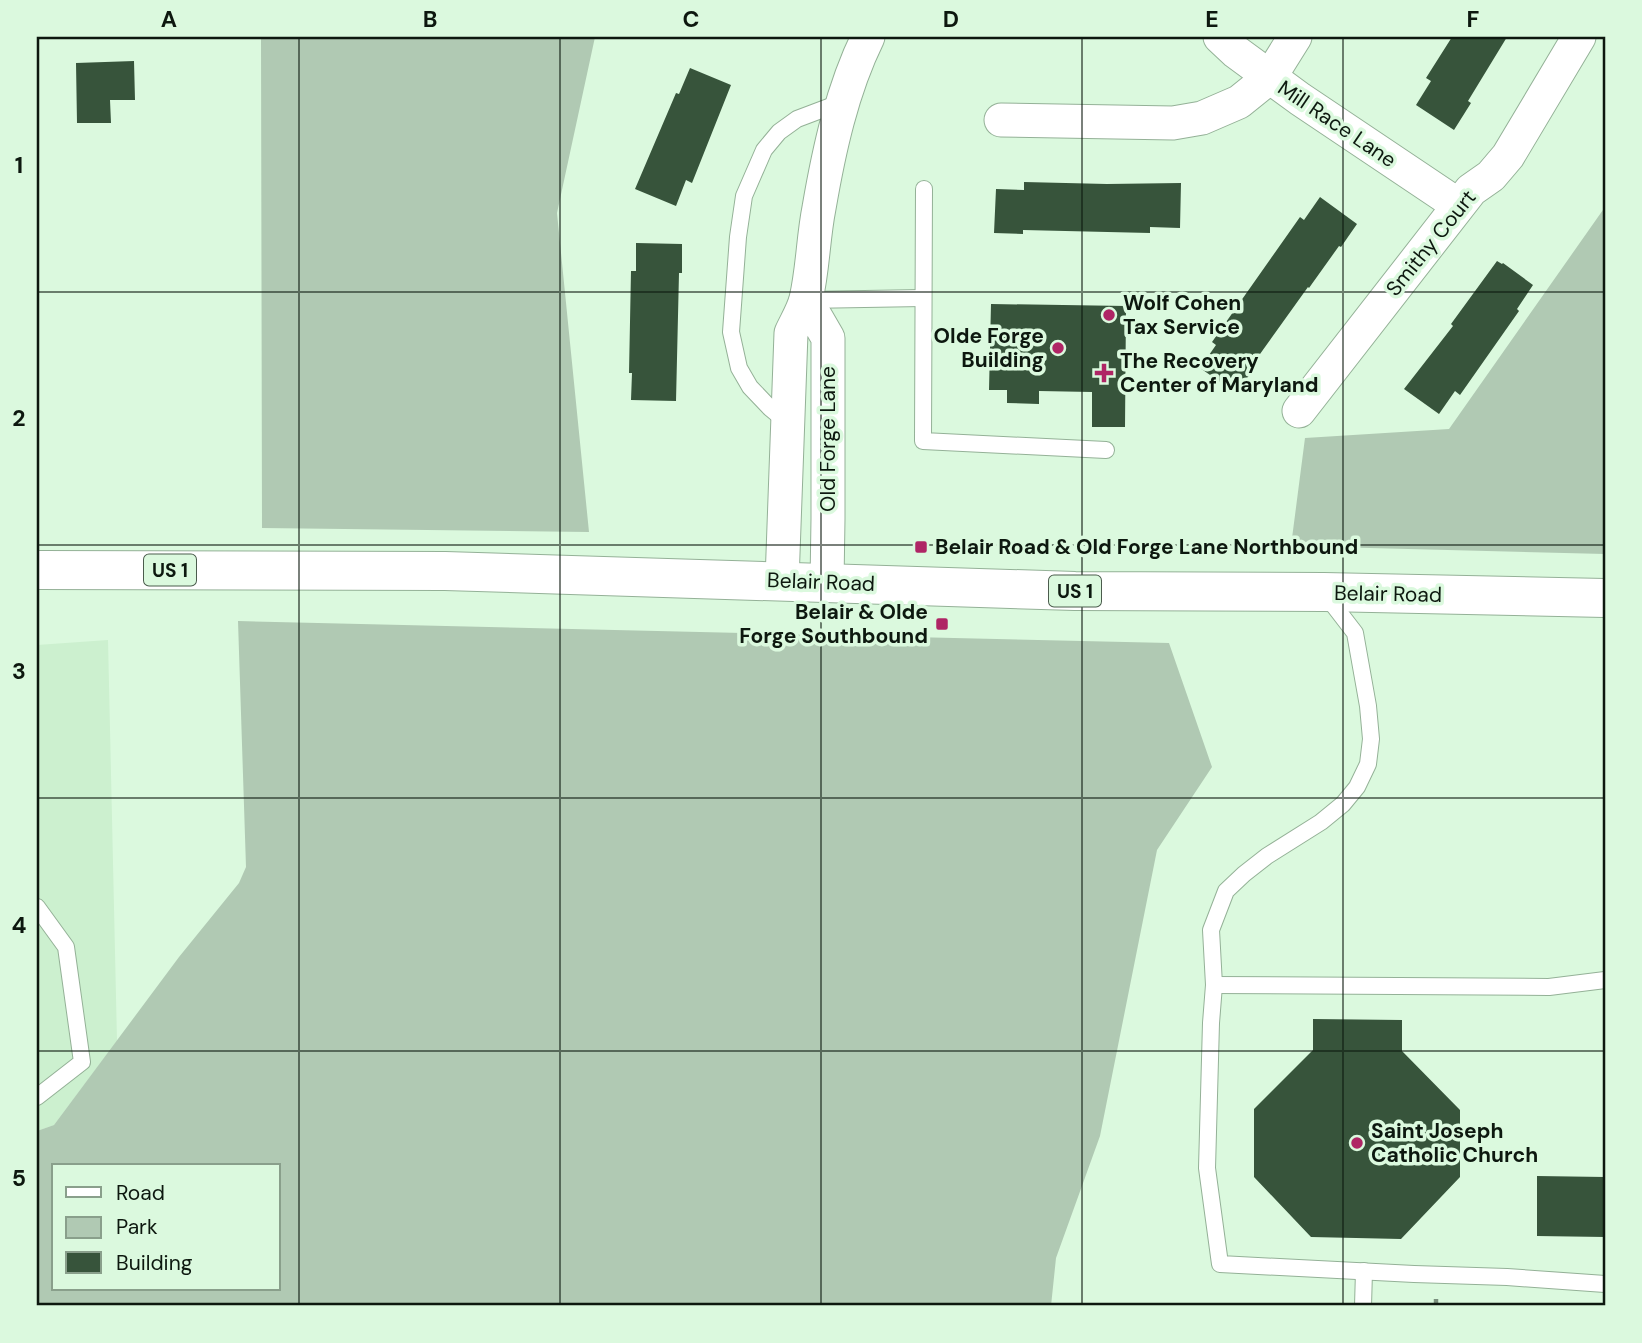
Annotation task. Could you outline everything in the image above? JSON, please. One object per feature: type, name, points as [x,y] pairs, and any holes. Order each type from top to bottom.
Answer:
[{"type":"highway","name":"Belair Road","points":[[37,570],[445,570],[1075,591],[1324,592],[1605,598]]},
{"type":"street","name":"Old Forge Lane","points":[[782,581],[791,333],[806,300],[818,210],[843,101],[868,37]]},
{"type":"street","name":"Mill Race Lane","points":[[1220,37],[1300,99],[1458,205]]},
{"type":"street","points":[[1000,120],[1172,123],[1202,118],[1239,102],[1270,77],[1296,37]]},
{"type":"street","name":"Smithy Court","points":[[1299,411],[1458,205],[1471,190],[1491,176],[1508,156],[1579,37]]},
{"type":"street","name":"Old Forge Lane","points":[[806,300],[828,338],[827,583]]},
{"type":"lane","points":[[789,423],[750,387],[739,368],[731,332],[744,195],[764,150],[779,132],[797,119],[843,101]]},
{"type":"lane","points":[[924,189],[923,441],[1105,450]]},
{"type":"lane","points":[[806,300],[923,298]]},
{"type":"lane","points":[[1324,592],[1355,634],[1368,706],[1371,739],[1368,764],[1357,787],[1343,804],[1321,822],[1267,856],[1226,891],[1211,930],[1214,985],[1207,1168],[1220,1264],[1605,1284]]},
{"type":"lane","points":[[37,907],[66,947],[82,1062],[37,1097]]},
{"type":"lane","points":[[1214,985],[1549,987],[1605,980]]},
{"type":"lane","points":[[1363,1306],[1364,1271]]},
{"type":"shaded area","points":[[108,640],[117,1041],[54,1125],[37,1131],[37,645]]},
{"type":"green space","points":[[261,37],[595,37],[557,213],[589,532],[262,528]]},
{"type":"green space","points":[[1605,207],[1605,554],[1291,546],[1305,438],[1449,429]]},
{"type":"green space","points":[[238,621],[1169,643],[1212,767],[1157,850],[1100,1136],[1056,1258],[1051,1306],[37,1306],[37,1131],[54,1125],[179,957],[239,883],[246,867]]},
{"type":"building","points":[[1452,37],[1507,37],[1468,101],[1471,103],[1454,130],[1416,105],[1431,81],[1426,78]]},
{"type":"building","points":[[134,61],[135,100],[110,100],[111,123],[77,123],[76,63]]},
{"type":"building","points":[[690,68],[731,85],[692,183],[686,180],[676,206],[635,189],[676,93],[679,94]]},
{"type":"building","points":[[1024,182],[1181,183],[1180,228],[1150,227],[1150,233],[1023,230],[1023,234],[994,233],[996,189],[1024,190]]},
{"type":"building","points":[[1320,197],[1357,224],[1250,368],[1253,370],[1236,393],[1200,368],[1216,345],[1212,342],[1300,217],[1304,220]]},
{"type":"building","points":[[636,243],[682,244],[676,401],[631,400],[631,271],[636,271]]},
{"type":"building","points":[[1497,261],[1533,285],[1517,309],[1519,311],[1460,395],[1455,391],[1439,414],[1404,389],[1453,326],[1451,324]]},
{"type":"building","name":"Olde Forge Building","points":[[991,304],[1126,306],[1125,427],[1092,427],[1092,392],[1039,391],[1039,404],[1007,403],[1007,390],[989,390]]},
{"type":"building","name":"Saint Joseph Catholic Church","points":[[1313,1019],[1402,1020],[1402,1051],[1460,1110],[1460,1177],[1401,1239],[1311,1237],[1254,1177],[1254,1109],[1313,1050]]},
{"type":"building","points":[[1537,1176],[1605,1177],[1605,1237],[1537,1236]]},
{"type":"place","name":"Wolf Cohen Tax Service","points":[[1109,315]]},
{"type":"place","name":"Olde Forge Building","points":[[1058,348]]},
{"type":"place","name":"The Recovery Center of Maryland","points":[[1104,373]]},
{"type":"place","name":"Belair Road & Old Forge Lane Northbound","points":[[921,547]]},
{"type":"place","name":"Belair & Olde Forge Southbound","points":[[942,624]]},
{"type":"place","name":"Saint Joseph Catholic Church","points":[[1357,1143]]}]
